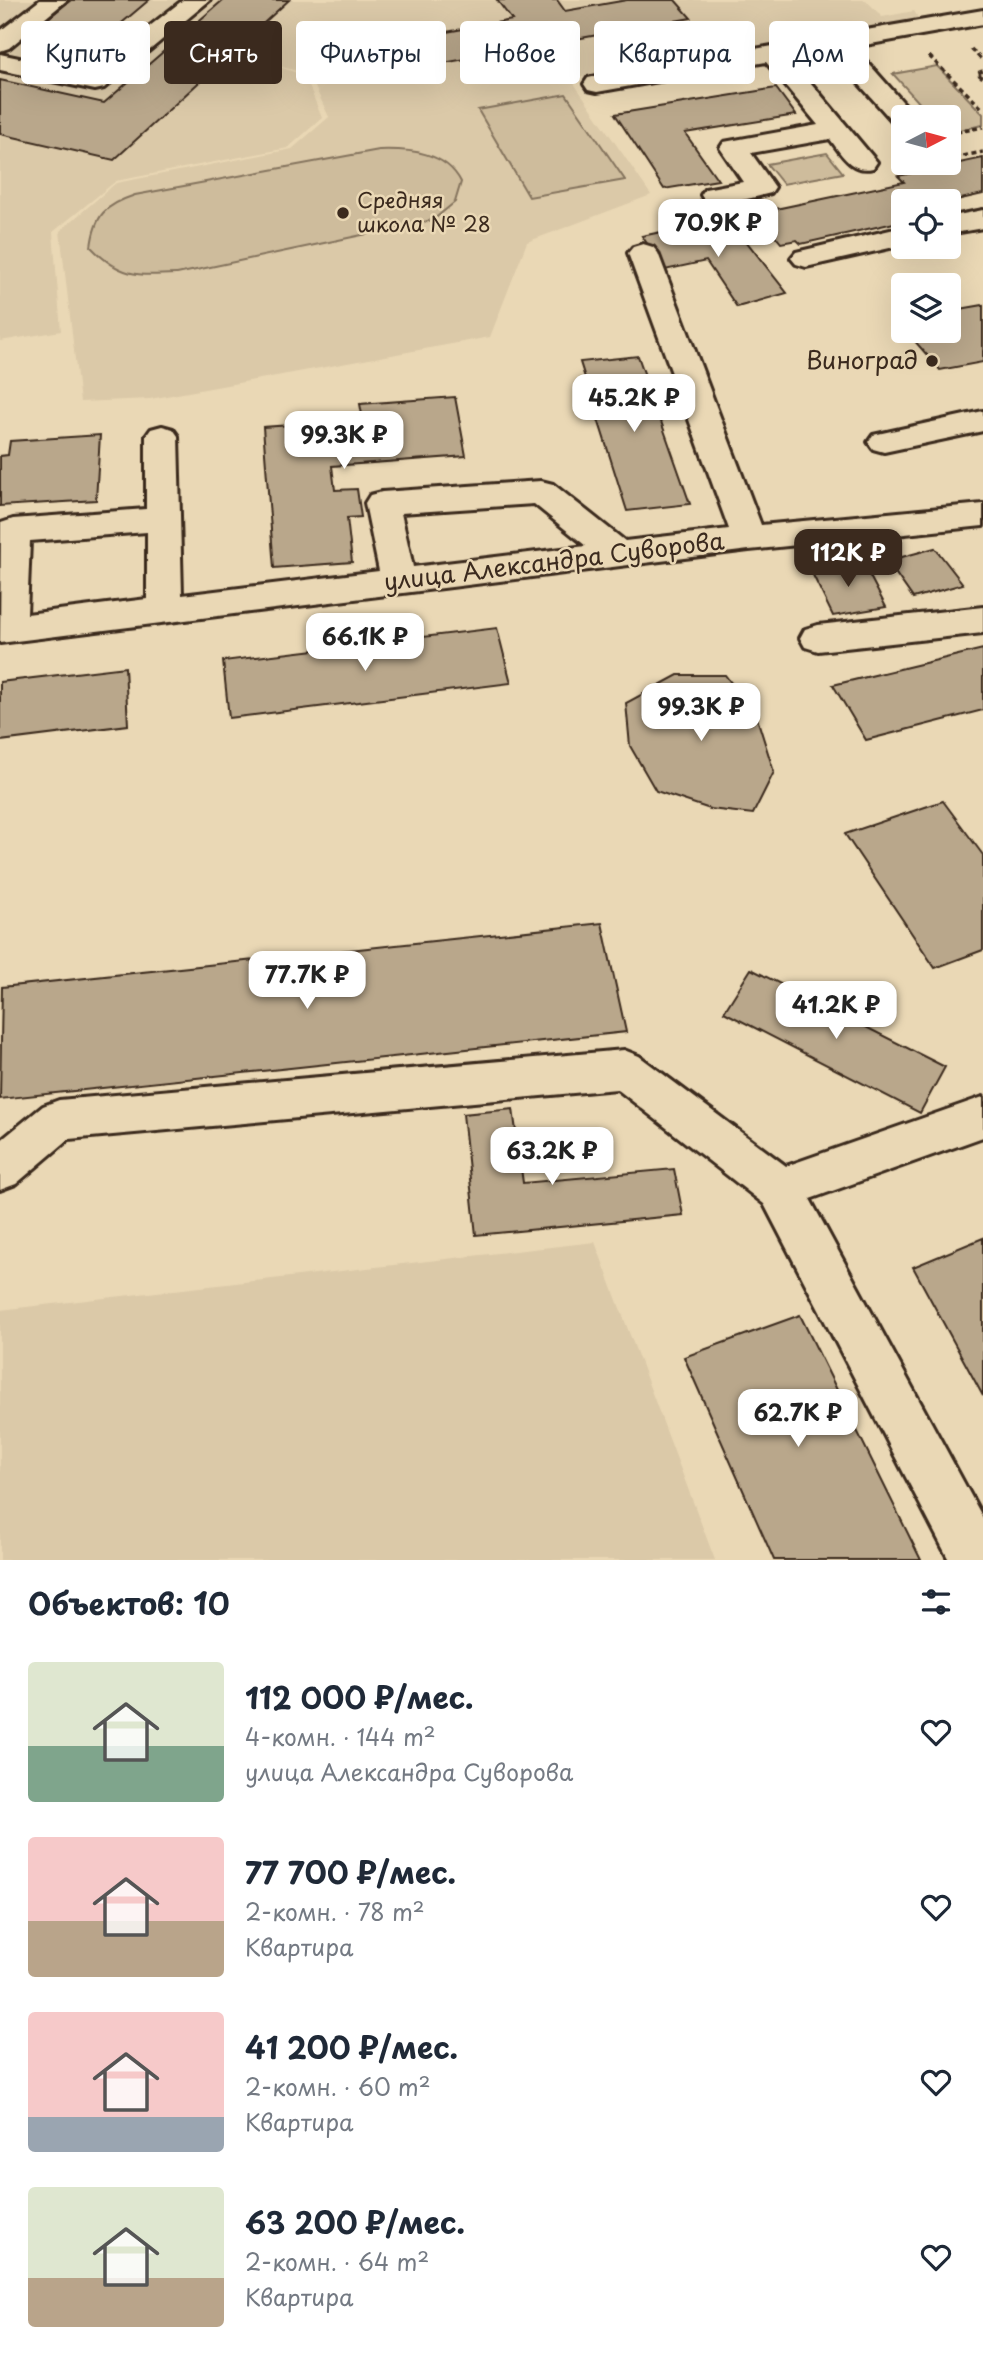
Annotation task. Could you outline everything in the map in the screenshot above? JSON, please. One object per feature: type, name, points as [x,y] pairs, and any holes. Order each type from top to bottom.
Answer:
[{"type":"street","points":[[0,43],[55,0]]},
{"type":"street","points":[[0,62],[96,82],[198,0]]},
{"type":"street","points":[[869,37],[983,17]]},
{"type":"street","points":[[869,79],[892,105]]},
{"type":"street","points":[[798,84],[863,162]]},
{"type":"street","points":[[715,195],[761,187],[734,148],[836,130]]},
{"type":"street","points":[[961,223],[983,219]]},
{"type":"street","points":[[806,258],[891,239]]},
{"type":"street","points":[[643,253],[749,538]]},
{"type":"street","points":[[884,442],[983,421]]},
{"type":"street","points":[[162,436],[165,610]]},
{"type":"street","points":[[399,581],[382,503],[541,492],[618,554]]},
{"type":"street","name":"улица Александра Суворова","points":[[4,630],[749,538],[983,515]]},
{"type":"street","points":[[4,630],[13,531],[163,519]]},
{"type":"street","points":[[818,638],[983,620]]},
{"type":"street","points":[[0,1170],[59,1120],[624,1069],[780,1189],[977,1560]]},
{"type":"street","points":[[780,1189],[983,1117]]},
{"type":"path","points":[[903,31],[983,109]]},
{"type":"path","points":[[983,71],[977,72],[983,78]]},
{"type":"path","points":[[961,131],[983,127]]},
{"type":"path","points":[[961,156],[983,152]]},
{"type":"shaded area","name":"Средняя школа № 28","points":[[0,0],[866,0],[882,17],[914,11],[919,19],[869,28],[869,21],[769,21],[769,45],[755,47],[755,21],[594,21],[594,75],[580,77],[580,21],[460,21],[460,84],[574,84],[651,195],[527,242],[490,337],[150,399],[80,402],[60,231],[116,183],[292,149],[329,117],[314,84],[446,84],[446,21],[296,21],[296,71],[282,67],[282,21],[164,21],[164,84],[282,84],[282,68],[296,73],[296,84],[308,84],[322,118],[288,148],[116,181],[53,232],[61,331],[0,341]]},
{"type":"shaded area","points":[[937,66],[983,114],[983,125],[961,130],[961,105],[921,105],[893,74]]},
{"type":"shaded area","points":[[566,94],[625,180],[529,197],[478,110]]},
{"type":"shaded area","points":[[379,150],[426,154],[446,164],[461,182],[455,202],[433,220],[177,274],[150,275],[120,269],[91,247],[95,227],[103,213],[116,203],[135,195]]},
{"type":"shaded area","points":[[827,153],[843,173],[783,184],[767,164]]},
{"type":"shaded area","points":[[595,1242],[715,1560],[0,1560],[0,1310]]},
{"type":"building","points":[[71,0],[149,0],[124,21],[45,21]]},
{"type":"building","points":[[223,0],[289,0],[266,21],[199,21]]},
{"type":"building","points":[[497,0],[557,0],[565,11],[627,0],[675,0],[691,18],[674,21],[594,21],[594,36],[580,38],[580,21],[507,21],[512,20]]},
{"type":"building","points":[[460,30],[460,60],[446,63],[446,32]]},
{"type":"building","points":[[164,51],[164,84],[197,84],[114,160],[0,134],[0,80],[104,103],[126,84],[150,84],[150,63]]},
{"type":"building","points":[[776,88],[796,115],[685,133],[718,180],[664,189],[615,114]]},
{"type":"building","points":[[983,158],[983,194],[961,199],[961,189],[891,189],[891,224],[801,244],[797,240],[781,243],[757,213],[904,182],[898,176],[903,175],[961,175],[961,163]]},
{"type":"building","points":[[728,218],[787,293],[737,307],[706,261],[665,270],[642,236]]},
{"type":"building","points":[[983,305],[983,362],[940,370],[916,343],[961,343],[961,309]]},
{"type":"building","points":[[638,356],[690,504],[627,511],[580,362]]},
{"type":"building","points":[[455,397],[466,456],[332,466],[335,490],[357,489],[361,517],[347,518],[352,562],[274,568],[263,427],[363,420],[360,404]]},
{"type":"building","points":[[100,435],[96,500],[0,506],[0,456],[8,455],[10,441]]},
{"type":"building","points":[[935,548],[963,584],[913,598],[887,561]]},
{"type":"building","points":[[863,563],[886,607],[833,616],[811,571]]},
{"type":"building","points":[[497,628],[511,683],[229,718],[223,661]]},
{"type":"building","points":[[983,649],[983,710],[866,740],[833,685]]},
{"type":"building","points":[[125,667],[128,725],[0,741],[0,682]]},
{"type":"building","points":[[678,675],[725,675],[756,715],[774,772],[753,814],[710,809],[656,791],[630,746],[626,703]]},
{"type":"building","points":[[943,801],[983,855],[983,950],[935,968],[845,834]]},
{"type":"building","points":[[602,923],[626,1032],[0,1099],[2,987]]},
{"type":"building","points":[[751,969],[945,1067],[920,1113],[724,1012]]},
{"type":"building","points":[[513,1109],[523,1183],[674,1169],[683,1215],[476,1235],[463,1114]]},
{"type":"building","points":[[983,1238],[983,1396],[913,1267]]},
{"type":"building","points":[[800,1315],[921,1560],[774,1560],[684,1357]]},
{"type":"place","name":"Средняя школа № 28","points":[[343,213]]},
{"type":"place","name":"Виноград","points":[[932,361]]}]
